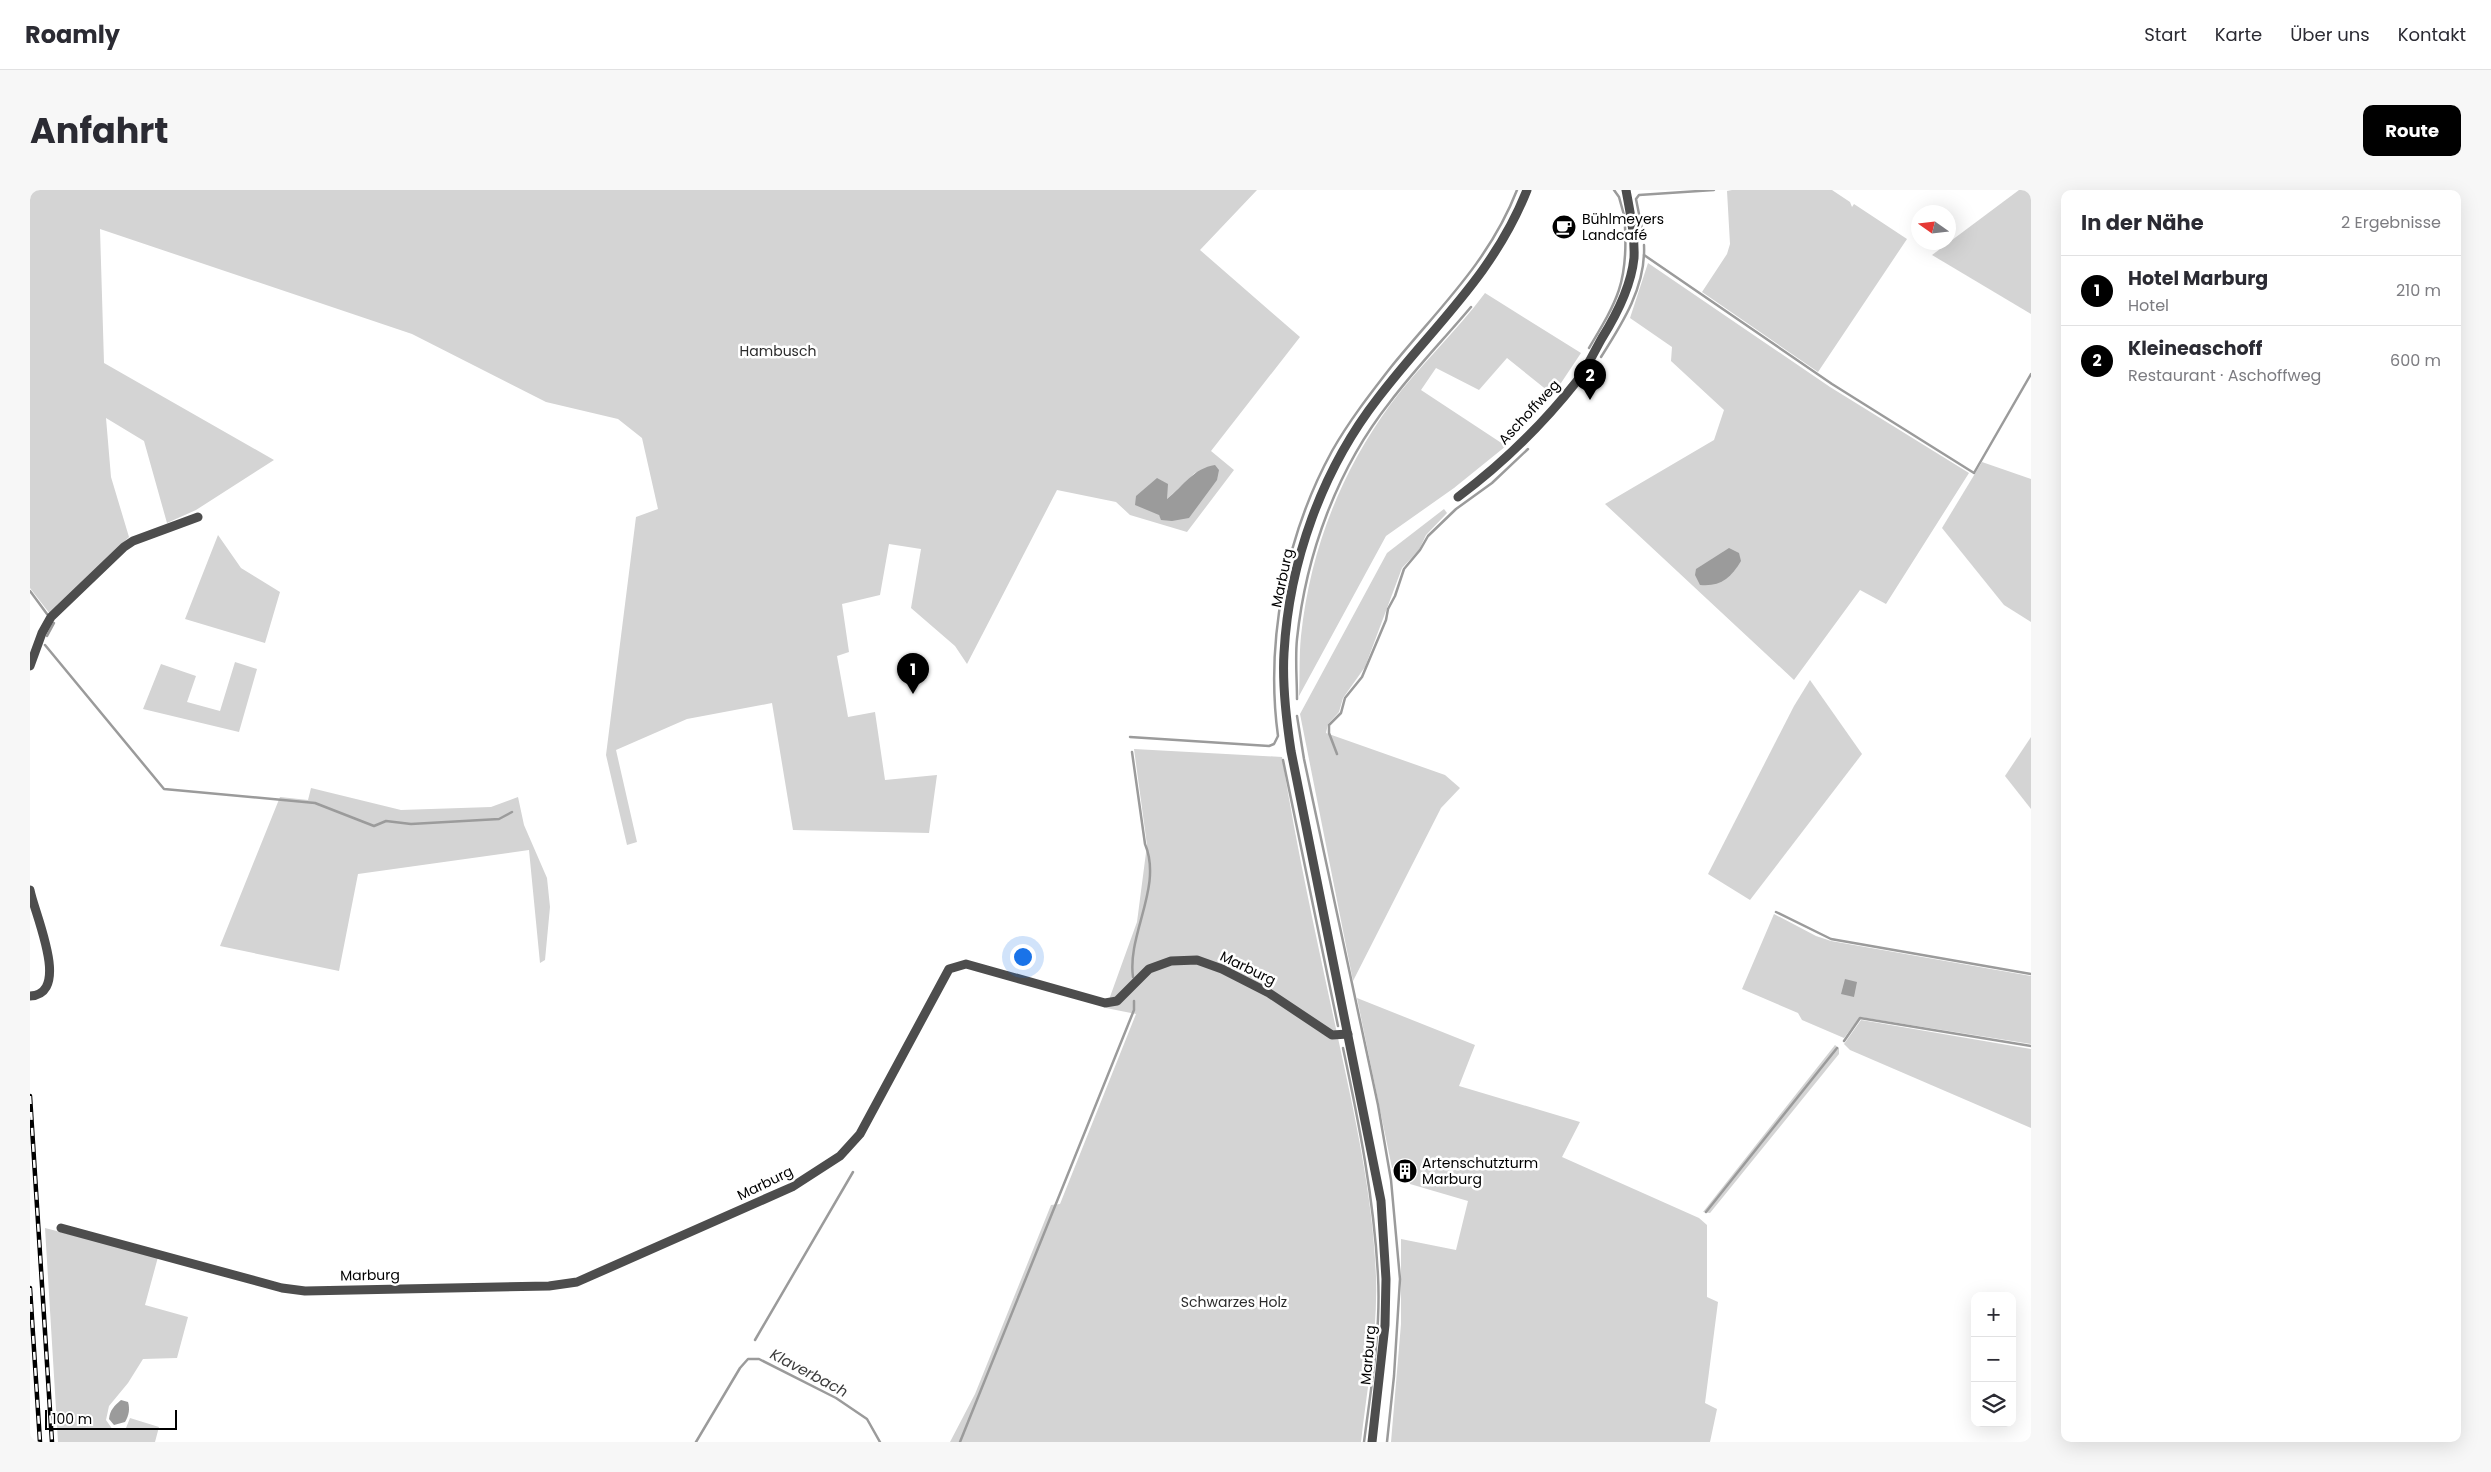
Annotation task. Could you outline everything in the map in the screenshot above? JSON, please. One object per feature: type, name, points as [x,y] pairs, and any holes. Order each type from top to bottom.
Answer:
[{"type":"street","name":"Marburg","points":[[1372,1442],[1385,1325],[1386,1279],[1381,1201],[1290,751],[1285,711],[1284,653],[1291,594],[1303,546],[1321,496],[1342,453],[1378,398],[1462,300],[1494,256],[1519,210],[1526,190]]},
{"type":"street","name":"Aschoffweg","points":[[1458,497],[1484,478],[1527,437],[1578,380],[1617,314],[1628,285],[1634,258],[1633,230],[1626,190]]},
{"type":"street","points":[[30,666],[42,633],[51,617],[124,547],[133,541],[198,517]]},
{"type":"street","points":[[30,890],[51,967],[44,990],[38,996],[30,996]]},
{"type":"street","name":"Marburg","points":[[61,1228],[282,1288],[298,1290],[549,1286],[577,1282],[792,1187],[840,1156],[860,1134],[949,969],[957,965],[966,964],[1106,1003],[1118,1001],[1149,969],[1171,961],[1197,960],[1222,969],[1269,993],[1332,1035],[1348,1034]]},
{"type":"green space","name":"Hambusch","points":[[30,190],[1257,190],[1200,250],[1300,337],[1211,451],[1234,470],[1187,532],[1130,515],[1116,502],[1057,490],[967,664],[955,646],[911,608],[921,549],[889,544],[880,595],[842,604],[849,652],[837,656],[848,717],[875,712],[885,780],[937,775],[929,833],[793,830],[772,703],[687,719],[616,750],[637,842],[627,845],[606,755],[636,517],[658,509],[642,438],[618,419],[546,402],[412,334],[100,229],[104,363],[274,460],[196,510],[167,523],[144,441],[106,418],[111,477],[129,537],[50,614],[30,588]],"holes":[[[1196,472],[1162,520],[1159,515],[1167,499]]]},
{"type":"green space","points":[[1832,190],[1850,202],[1852,207],[1854,204],[1907,239],[1818,372],[1702,292],[1727,254],[1730,244],[1727,191]]},
{"type":"green space","points":[[2019,190],[2031,190],[2031,314],[1932,255],[1939,250],[1956,250],[1956,237]]},
{"type":"green space","points":[[1648,263],[1830,387],[1969,473],[1886,604],[1860,590],[1794,680],[1605,504],[1714,440],[1724,410],[1671,361],[1672,347],[1630,318]]},
{"type":"green space","points":[[1485,293],[1581,353],[1553,395],[1507,358],[1479,390],[1436,368],[1421,390],[1506,446],[1454,488],[1386,536],[1299,696],[1300,651],[1305,604],[1320,544],[1342,486],[1372,431],[1390,405]]},
{"type":"green space","points":[[1982,462],[2031,479],[2031,622],[2004,605],[1942,528]]},
{"type":"green space","points":[[1444,509],[1447,513],[1426,535],[1419,550],[1402,568],[1365,667],[1343,698],[1339,712],[1328,724],[1326,733],[1445,775],[1460,788],[1441,808],[1353,981],[1300,714],[1387,553]]},
{"type":"green space","points":[[218,535],[241,568],[280,592],[265,643],[185,619]]},
{"type":"green space","points":[[235,662],[257,669],[239,732],[143,709],[161,664],[196,676],[187,702],[220,711]]},
{"type":"green space","points":[[1810,680],[1862,754],[1750,900],[1708,874],[1794,706]]},
{"type":"green space","points":[[2031,737],[2031,809],[2005,776]]},
{"type":"green space","name":"Schwarzes Holz","points":[[1134,749],[1282,757],[1308,898],[1357,1127],[1371,1217],[1376,1297],[1371,1360],[1361,1442],[950,1442],[975,1394],[1051,1205],[1060,1204],[1136,1014],[1106,1008],[1137,922],[1147,845]]},
{"type":"green space","points":[[311,788],[401,810],[491,807],[518,797],[524,825],[547,878],[550,907],[545,960],[540,963],[529,850],[358,874],[339,971],[220,946],[280,797],[308,800]]},
{"type":"green space","points":[[1774,914],[1816,936],[1831,941],[2031,976],[2031,1044],[1860,1017],[1844,1038],[1802,1020],[1798,1013],[1742,989]]},
{"type":"green space","points":[[1357,998],[1475,1045],[1459,1086],[1580,1122],[1562,1157],[1699,1218],[1707,1225],[1707,1297],[1718,1302],[1705,1403],[1717,1409],[1710,1442],[1391,1442],[1401,1324],[1401,1239],[1456,1250],[1468,1201],[1410,1184],[1407,1167],[1392,1168]]},
{"type":"green space","points":[[1861,1020],[2031,1049],[2031,1128],[1850,1050],[1844,1044]]},
{"type":"green space","points":[[1835,1045],[1839,1048],[1839,1054],[1710,1213],[1703,1212]]},
{"type":"green space","points":[[45,1228],[158,1257],[145,1305],[188,1317],[177,1358],[143,1359],[128,1383],[109,1406],[106,1420],[113,1430],[126,1428],[130,1418],[159,1427],[155,1442],[58,1442]]},
{"type":"shaded area","points":[[1215,465],[1219,470],[1217,480],[1189,518],[1172,521],[1161,520],[1159,515],[1135,505],[1136,496],[1157,478],[1168,484],[1167,499],[1189,478],[1201,470]]},
{"type":"shaded area","points":[[1729,548],[1739,553],[1741,561],[1733,572],[1719,583],[1700,585],[1695,575],[1696,569]]},
{"type":"shaded area","points":[[1845,979],[1857,982],[1854,997],[1841,994]]},
{"type":"shaded area","points":[[121,1400],[128,1402],[128,1414],[125,1422],[114,1425],[109,1419],[113,1408]]},
{"type":"waterway","points":[[1130,737],[1269,746],[1274,744],[1278,736],[1274,663],[1277,626],[1291,553],[1316,483],[1332,451],[1360,408],[1477,262],[1492,240],[1517,190]]},
{"type":"waterway","points":[[1614,190],[1619,197],[1624,215]]},
{"type":"waterway","points":[[1642,229],[1636,199],[1639,195],[1714,190]]},
{"type":"waterway","points":[[1589,348],[1619,291],[1625,263],[1625,227]]},
{"type":"waterway","points":[[1601,357],[1624,318],[1637,290],[1644,261],[1644,245]]},
{"type":"waterway","points":[[1644,255],[1832,384],[1974,473],[2031,374]]},
{"type":"waterway","points":[[1297,699],[1296,646],[1301,607],[1316,544],[1340,484],[1354,455],[1390,402],[1471,307]]},
{"type":"waterway","points":[[1337,754],[1329,733],[1329,725],[1341,713],[1345,698],[1362,677],[1386,620],[1388,609],[1395,596],[1404,569],[1420,550],[1428,536],[1456,509],[1492,483],[1528,449]]},
{"type":"waterway","points":[[30,591],[47,614]]},
{"type":"waterway","points":[[47,636],[54,623]]},
{"type":"waterway","points":[[45,645],[164,789],[315,803],[374,826],[386,821],[411,824],[499,819],[512,812]]},
{"type":"waterway","points":[[1297,716],[1304,759],[1378,1105],[1391,1180],[1400,1279],[1394,1376],[1387,1442]]},
{"type":"waterway","points":[[1132,752],[1150,877],[1148,894],[1135,944],[1133,977]]},
{"type":"waterway","points":[[1283,760],[1338,1026]]},
{"type":"waterway","points":[[1776,912],[1831,939],[2031,974]]},
{"type":"waterway","points":[[960,1442],[1134,1010],[1134,1001]]},
{"type":"waterway","points":[[1844,1041],[1860,1018],[2031,1046]]},
{"type":"waterway","points":[[1343,1048],[1369,1190],[1378,1276],[1377,1338],[1364,1442]]},
{"type":"waterway","points":[[1706,1212],[1837,1048]]},
{"type":"waterway","points":[[755,1340],[853,1172]]},
{"type":"waterway","name":"Klaverbach","points":[[696,1442],[740,1368],[748,1359],[759,1359],[836,1398],[867,1419],[880,1442]]},
{"type":"railway","points":[[30,1096],[52,1442]]},
{"type":"railway","points":[[30,1288],[40,1442]]},
{"type":"place","name":"Bühlmeyers Landcafé","points":[[1564,227]]},
{"type":"place","name":"Kleineaschoff","points":[[1590,400]]},
{"type":"place","name":"Hotel Marburg","points":[[913,694]]},
{"type":"place","name":"Artenschutzturm Marburg","points":[[1405,1171]]}]
